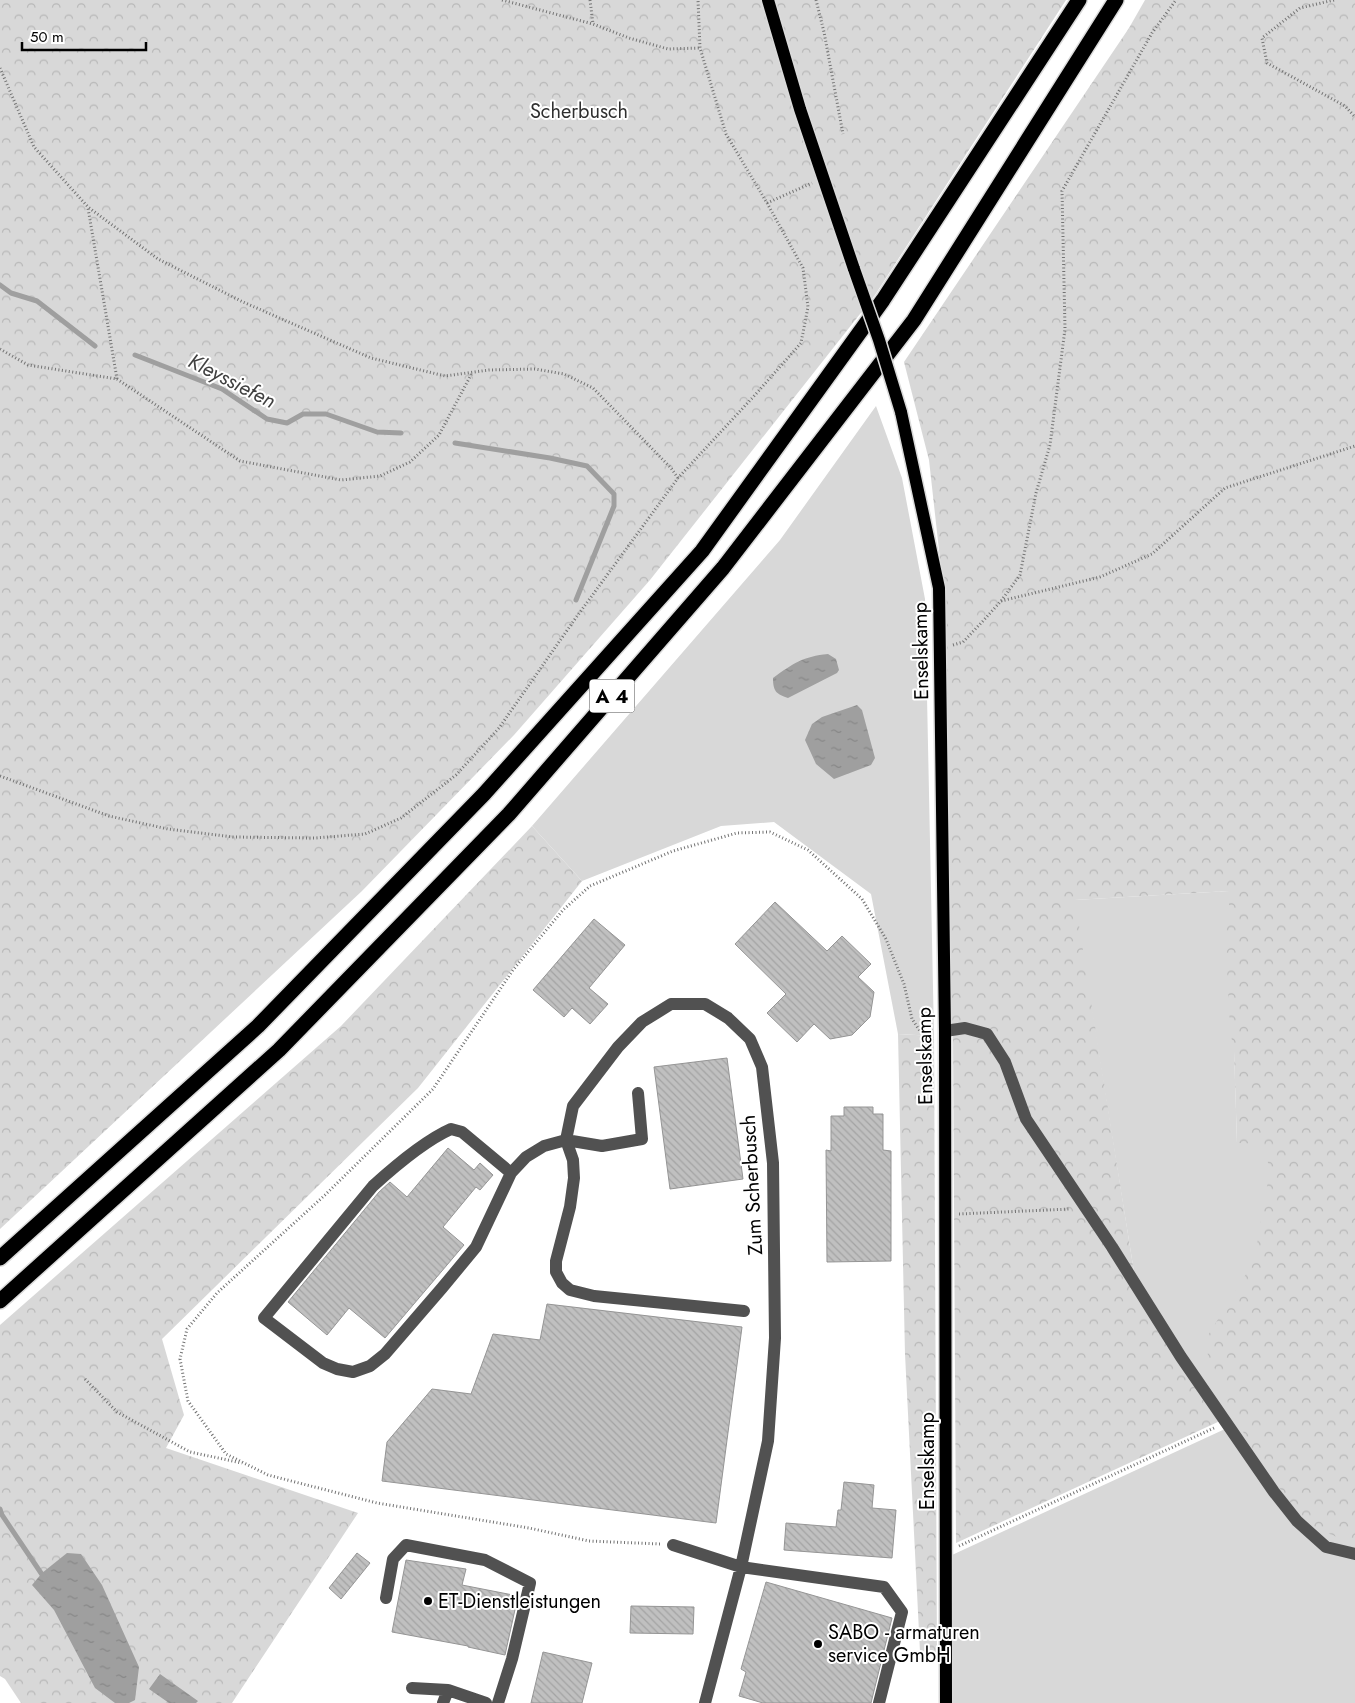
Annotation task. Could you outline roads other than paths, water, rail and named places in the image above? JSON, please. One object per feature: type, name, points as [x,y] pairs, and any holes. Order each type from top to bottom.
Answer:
[{"type":"highway","name":"A 4","points":[[0,1258],[258,1026],[484,794],[702,551],[883,300],[1079,0]]},
{"type":"highway","name":"A 4","points":[[0,1301],[279,1050],[509,814],[723,568],[914,320],[1116,0]]},
{"type":"main road","name":"Enselskamp","points":[[768,0],[822,178],[879,340],[902,412],[939,588],[944,1031],[946,1703]]},
{"type":"street","name":"Zum Scherbusch","points":[[566,1140],[572,1106],[618,1047],[642,1022],[671,1004],[705,1004],[728,1018],[750,1039],[762,1067],[774,1163],[775,1338],[768,1440],[740,1568],[705,1703]]},
{"type":"street","points":[[944,1031],[965,1028],[987,1034],[1005,1062],[1026,1119],[1112,1247],[1181,1357],[1274,1492],[1297,1521],[1326,1546],[1355,1554]]},
{"type":"street","points":[[511,1173],[462,1132],[451,1129],[439,1134],[388,1172],[373,1186],[264,1318],[323,1363],[337,1369],[353,1372],[370,1366],[385,1354],[476,1246],[511,1173],[526,1157],[544,1146],[566,1140],[602,1146],[642,1139],[638,1093]]},
{"type":"street","points":[[566,1140],[573,1160],[574,1178],[570,1207],[556,1261],[556,1272],[562,1283],[570,1290],[594,1296],[744,1311]]},
{"type":"street","points":[[386,1598],[393,1558],[406,1545],[485,1560],[530,1583],[512,1659],[498,1703]]},
{"type":"street","points":[[673,1545],[740,1568],[884,1588],[902,1612],[879,1703]]},
{"type":"street","points":[[412,1688],[448,1690],[486,1703]]},
{"type":"street","points":[[443,1703],[448,1690]]},
{"type":"water","points":[[828,654],[836,659],[839,670],[837,673],[788,698],[776,691],[773,678],[780,673],[805,659]]},
{"type":"water","points":[[857,705],[862,710],[875,758],[871,765],[834,779],[816,764],[805,740],[812,724],[822,717]]},
{"type":"water","points":[[67,1553],[81,1554],[102,1585],[139,1667],[135,1700],[129,1703],[115,1703],[95,1688],[54,1610],[32,1585],[42,1573]]},
{"type":"water","points":[[160,1674],[198,1701],[196,1703],[169,1703],[149,1689]]},
{"type":"waterway","name":"Kleyssiefen","points":[[0,285],[11,293],[37,301],[95,346]]},
{"type":"waterway","name":"Kleyssiefen","points":[[135,355],[222,389],[267,419],[287,423],[303,414],[326,414],[377,432],[401,433]]},
{"type":"waterway","name":"Kleyssiefen","points":[[455,443],[550,458],[587,466],[614,494],[614,506],[576,600]]},
{"type":"waterway","points":[[0,1509],[2,1515],[45,1579]]},
{"type":"place","name":"ET-Dienstleistungen","points":[[428,1601]]},
{"type":"place","name":"SABO - armaturen service GmbH","points":[[818,1644]]},
{"type":"park label","name":"Scherbusch","points":[[579,111]]}]
